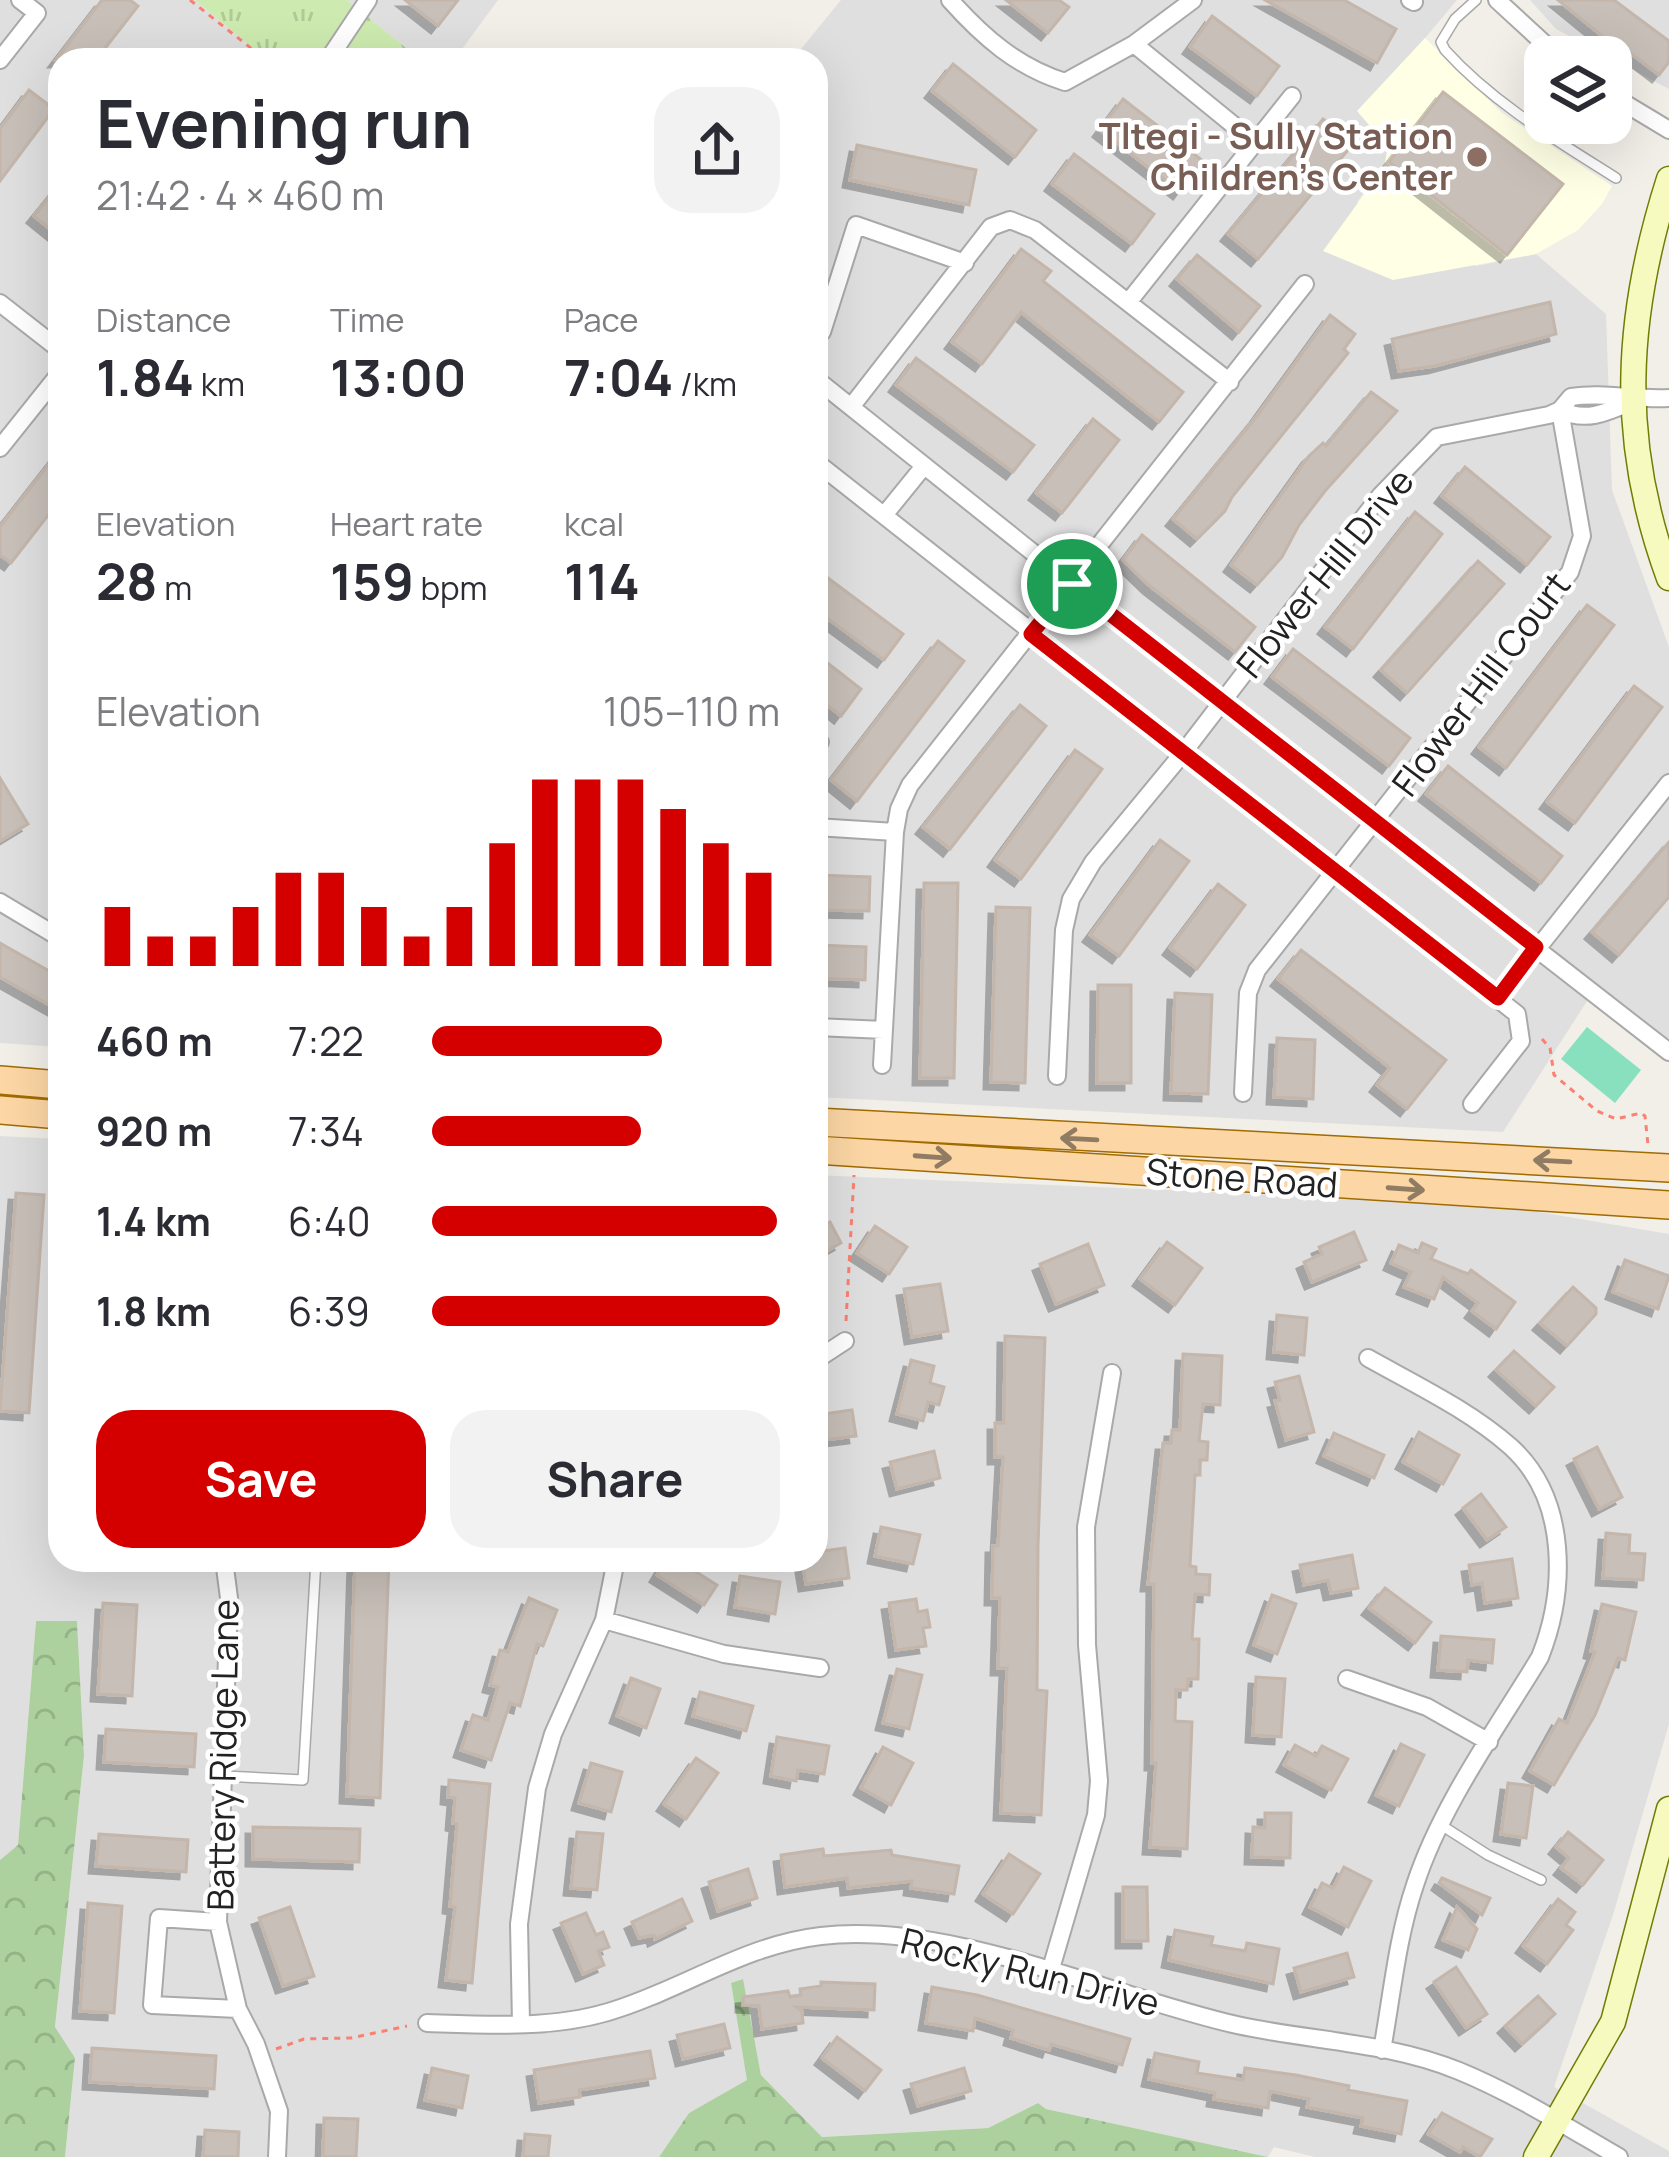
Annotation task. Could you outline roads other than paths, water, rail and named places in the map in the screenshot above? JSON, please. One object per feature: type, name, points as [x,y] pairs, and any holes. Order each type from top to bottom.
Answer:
[{"type":"main road","points":[[0,1080],[48,1083]]},
{"type":"main road","points":[[0,1109],[48,1114]]},
{"type":"main road","name":"Stone Road","points":[[828,1122],[1657,1167]]},
{"type":"main road","name":"Stone Road","points":[[828,1151],[1669,1204]]},
{"type":"street","points":[[0,61],[37,13],[20,0]]},
{"type":"street","points":[[336,48],[368,0]]},
{"type":"street","points":[[950,0],[985,39],[1040,74],[1065,82],[1134,44],[1193,0]]},
{"type":"street","points":[[1497,0],[1536,36]]},
{"type":"street","points":[[1134,44],[1252,141]]},
{"type":"street","points":[[1130,301],[1292,96]]},
{"type":"street","points":[[1632,108],[1669,130]]},
{"type":"street","points":[[1669,179],[1649,242],[1631,369],[1642,485],[1669,578]]},
{"type":"street","points":[[851,407],[991,227],[1010,220],[1035,230],[1230,382]]},
{"type":"street","points":[[828,313],[856,225],[965,263]]},
{"type":"street","points":[[882,1065],[895,832],[910,785],[1305,284]]},
{"type":"street","points":[[0,303],[48,341]]},
{"type":"street","points":[[0,448],[48,388]]},
{"type":"street","points":[[828,389],[1221,704],[1669,1052]]},
{"type":"street","name":"Flower Hill Drive","points":[[1057,1076],[1064,930],[1071,899],[1093,862],[1380,496],[1437,437],[1560,410],[1571,397],[1599,393],[1634,400],[1669,398]]},
{"type":"street","name":"Flower Hill Court","points":[[1243,1093],[1248,993],[1257,970],[1570,572],[1582,536],[1560,410]]},
{"type":"street","points":[[885,514],[924,466]]},
{"type":"street","points":[[828,471],[1517,1014],[1523,1034],[1516,1049],[1472,1104]]},
{"type":"street","points":[[1498,998],[1669,782]]},
{"type":"street","points":[[828,828],[895,832]]},
{"type":"street","points":[[0,902],[48,931]]},
{"type":"street","points":[[828,1028],[884,1030]]},
{"type":"street","points":[[828,1352],[845,1341]]},
{"type":"street","points":[[1368,1358],[1464,1412],[1511,1448],[1533,1477],[1552,1526],[1559,1581],[1540,1658],[1441,1825],[1415,1882],[1382,2050]]},
{"type":"street","points":[[1049,1972],[1096,1815],[1099,1781],[1087,1645],[1086,1527],[1112,1373]]},
{"type":"street","name":"Battery Ridge Lane","points":[[226,1572],[229,1598],[218,1922],[238,2008],[279,2111],[277,2157]]},
{"type":"street","points":[[521,2023],[519,1924],[536,1788],[553,1734],[604,1620],[614,1572]]},
{"type":"street","points":[[604,1620],[724,1654],[820,1668]]},
{"type":"street","points":[[1347,1679],[1427,1707],[1489,1742]]},
{"type":"street","points":[[1536,2157],[1613,2022],[1667,1826]]},
{"type":"street","points":[[218,1922],[159,1918],[152,2005],[238,2008]]},
{"type":"street","name":"Rocky Run Drive","points":[[427,2023],[569,2021],[658,1994],[736,1956],[823,1936],[910,1937],[1234,2024],[1382,2050],[1457,2070],[1619,2157]]},
{"type":"lane","points":[[1476,0],[1455,19],[1441,42],[1484,88],[1524,119]]},
{"type":"lane","points":[[1562,144],[1616,178]]},
{"type":"lane","points":[[224,1776],[303,1780],[315,1572]]},
{"type":"lane","points":[[1441,1825],[1488,1855],[1541,1880]]},
{"type":"place","name":"Tltegi - Sully Station Children's Center","points":[[1477,157]]}]
